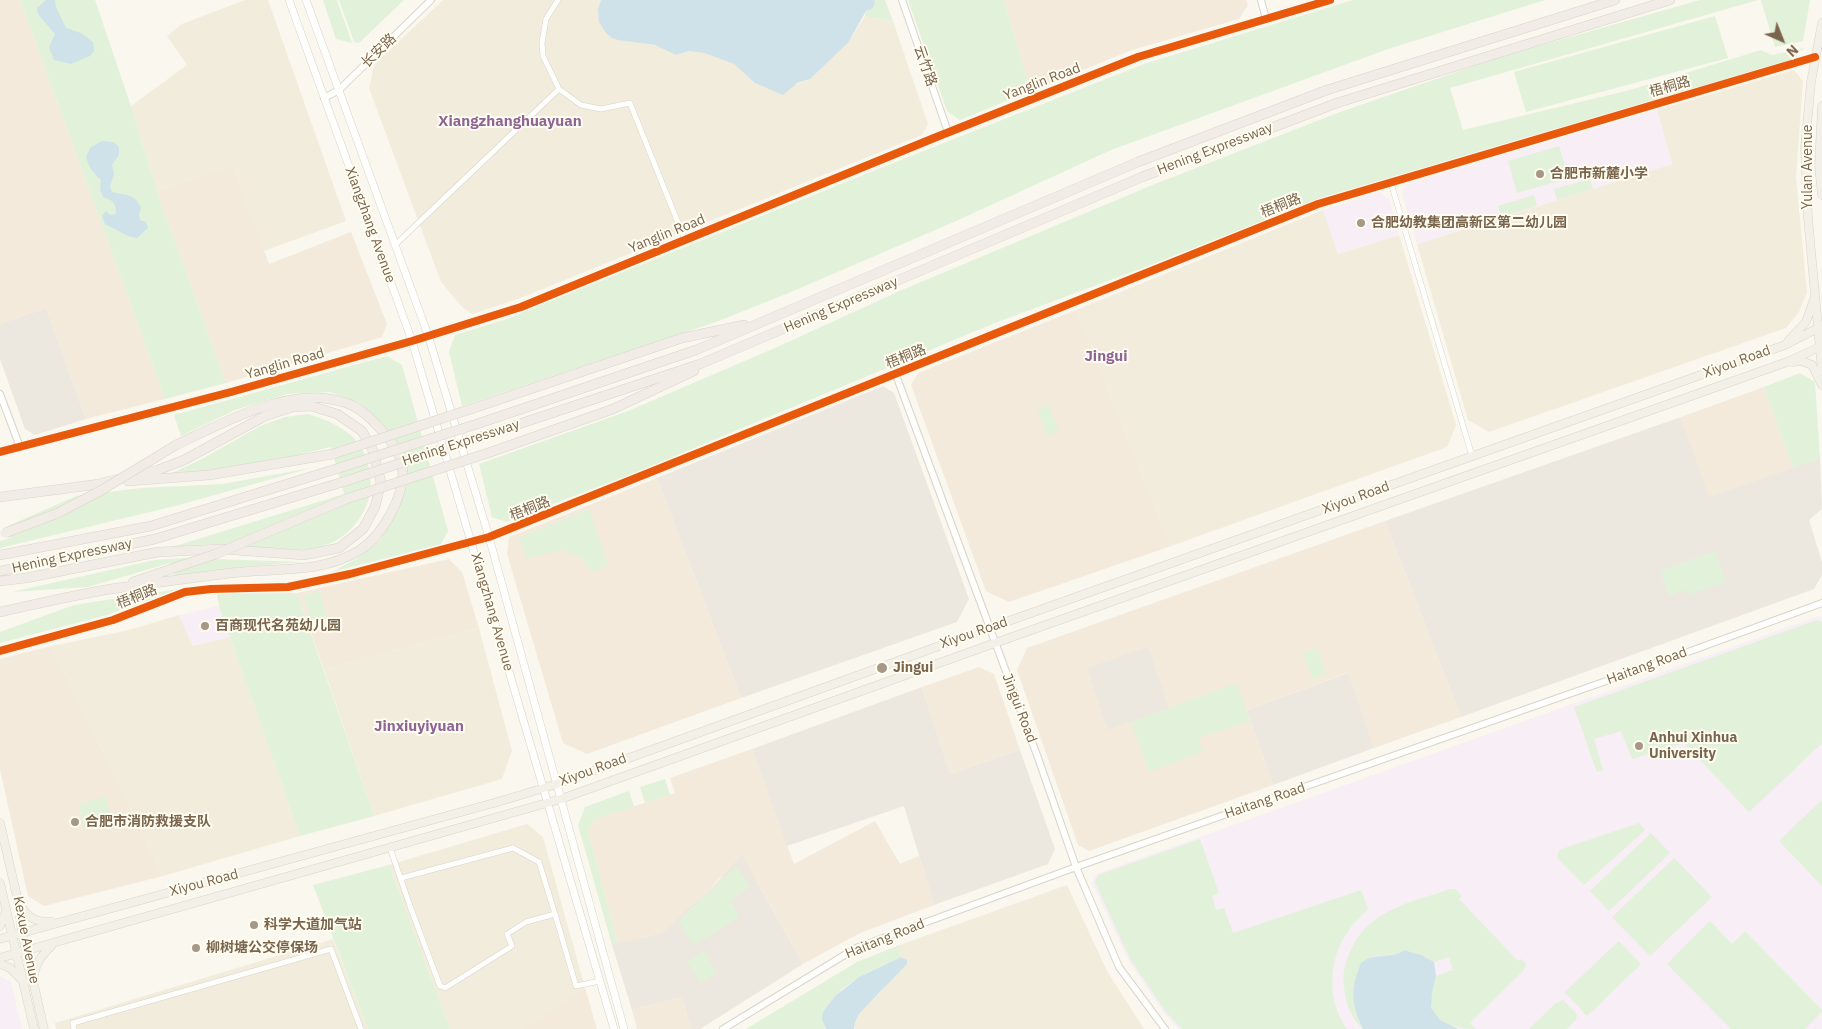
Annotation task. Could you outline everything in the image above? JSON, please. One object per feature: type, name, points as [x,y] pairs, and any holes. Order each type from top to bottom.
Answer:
[{"type":"highway","name":"Hening Expressway","points":[[0,555],[151,526],[480,424],[696,350],[1138,162],[1327,90],[1615,0]]},
{"type":"highway","name":"Hening Expressway","points":[[0,571],[155,539],[346,481],[700,364],[1142,178],[1337,102],[1670,0]]},
{"type":"highway","points":[[0,498],[101,483],[209,475],[333,454],[682,338],[766,320]]},
{"type":"highway","points":[[111,589],[216,554],[346,499],[488,453],[613,409],[770,334]]},
{"type":"highway","points":[[0,612],[111,589],[234,572],[305,569],[342,558],[360,550],[374,539],[391,513],[399,494],[403,476],[402,464],[395,448],[384,432],[350,404],[322,398],[297,399],[268,406],[241,416],[176,445],[58,513],[3,534]]},
{"type":"highway","points":[[0,581],[26,578],[158,552],[221,549],[304,555],[339,548],[363,529],[375,508],[381,482],[372,448],[362,431],[337,414],[311,406],[293,407],[265,416],[184,460],[101,483]]},
{"type":"main road","name":"Xiangzhang Avenue","points":[[289,0],[412,341],[614,1029]]},
{"type":"main road","name":"Xiangzhang Avenue","points":[[306,0],[428,335],[489,537],[624,1029]]},
{"type":"main road","name":"Yulan Avenue","points":[[1822,23],[1811,82],[1805,148],[1808,218],[1818,276],[1815,294],[1820,327],[1822,371]]},
{"type":"main road","name":"Yulan Avenue","points":[[1822,106],[1819,166],[1822,195]]},
{"type":"main road","points":[[1785,345],[1806,322],[1815,294]]},
{"type":"main road","name":"Xiyou Road","points":[[0,939],[557,784],[1785,345],[1820,327]]},
{"type":"main road","name":"Xiyou Road","points":[[0,958],[548,804],[995,643],[1788,362],[1821,346]]},
{"type":"main road","points":[[1788,362],[1802,362],[1812,365],[1822,385]]},
{"type":"main road","name":"Kexue Avenue","points":[[0,823],[44,1029]]},
{"type":"main road","name":"Kexue Avenue","points":[[0,883],[25,983],[34,1029]]},
{"type":"main road","points":[[18,901],[30,918],[42,922],[64,922]]},
{"type":"main road","points":[[0,926],[6,910]]},
{"type":"main road","points":[[33,979],[36,966],[42,955],[54,943]]},
{"type":"main road","points":[[0,964],[10,968],[25,983]]},
{"type":"street","name":"长安路","points":[[324,98],[339,90],[431,0]]},
{"type":"street","points":[[558,0],[546,19],[542,43],[543,56],[559,89],[581,105],[601,109],[630,103],[685,240]]},
{"type":"street","name":"云竹路","points":[[902,0],[948,132]]},
{"type":"street","points":[[1261,0],[1266,19]]},
{"type":"street","name":"Yanglin Road","points":[[0,452],[231,392],[412,341],[521,307],[948,132],[1138,57],[1330,0]]},
{"type":"street","name":"梧桐路","points":[[0,651],[113,620],[185,592],[211,588],[290,586],[350,574],[472,543],[896,375],[1318,204],[1816,57]]},
{"type":"street","points":[[395,245],[559,89]]},
{"type":"street","points":[[1391,183],[1472,456]]},
{"type":"street","name":"Jingui Road","points":[[896,375],[1037,755],[1076,867],[1119,967],[1165,1029]]},
{"type":"street","points":[[0,394],[20,447]]},
{"type":"street","name":"Haitang Road","points":[[723,1029],[856,948],[1076,867],[1666,660],[1822,603]]},
{"type":"street","points":[[390,848],[440,986],[445,988],[512,946],[507,934],[526,922],[555,914]]},
{"type":"street","points":[[400,878],[513,848],[539,862],[576,986],[600,981]]},
{"type":"street","points":[[74,1029],[73,1023],[331,949],[361,1029]]},
{"type":"shaded area","points":[[0,0],[20,0],[165,399],[86,419],[46,308],[0,324]]},
{"type":"shaded area","points":[[46,0],[55,0],[56,7],[66,28],[81,33],[93,42],[94,51],[90,56],[71,64],[54,60],[49,47],[55,34],[38,14],[37,8]]},
{"type":"shaded area","points":[[245,0],[268,0],[346,221],[264,251],[233,165],[157,191],[131,106],[187,65],[167,36],[182,24]]},
{"type":"shaded area","points":[[443,0],[601,0],[600,2],[647,44],[662,47],[676,55],[689,51],[704,53],[734,64],[755,83],[794,85],[810,79],[848,43],[865,16],[893,21],[928,124],[922,135],[518,299],[472,314],[461,306],[441,282],[369,88],[374,65]]},
{"type":"shaded area","points":[[601,0],[874,0],[875,2],[873,8],[866,11],[848,43],[810,79],[797,83],[783,95],[755,83],[734,64],[704,53],[689,51],[676,55],[655,45],[612,38],[606,33],[599,22],[598,9]]},
{"type":"shaded area","points":[[1004,0],[1246,0],[1248,5],[1239,19],[1132,50],[1031,91]]},
{"type":"shaded area","points":[[1794,70],[1803,81],[1796,177],[1807,292],[1799,312],[1786,328],[1489,432],[1468,420],[1417,244],[1672,164],[1657,110]]},
{"type":"shaded area","name":"合肥市新麓小学","points":[[1657,110],[1672,164],[1417,244],[1402,194],[1406,184]]},
{"type":"shaded area","points":[[102,141],[113,142],[119,147],[119,155],[112,165],[114,174],[110,186],[112,192],[129,195],[141,207],[140,220],[146,222],[148,228],[137,238],[128,236],[105,224],[102,216],[106,211],[110,215],[116,214],[115,205],[109,199],[103,197],[100,190],[101,180],[88,164],[86,157],[90,148]]},
{"type":"shaded area","points":[[233,165],[269,264],[351,232],[387,324],[382,337],[226,383],[157,191]]},
{"type":"shaded area","name":"合肥幼教集团高新区第二幼儿园","points":[[1379,192],[1389,199],[1399,235],[1338,254],[1323,210]]},
{"type":"shaded area","points":[[1323,210],[1338,254],[1399,235],[1456,425],[1447,447],[1171,546],[1076,310]]},
{"type":"shaded area","points":[[46,308],[86,419],[35,435],[25,429],[0,359],[0,324]]},
{"type":"shaded area","points":[[1076,310],[1171,546],[1009,602],[986,591],[911,385],[918,373]]},
{"type":"shaded area","points":[[883,386],[894,393],[969,599],[957,622],[741,698],[657,478]]},
{"type":"shaded area","points":[[1764,387],[1793,468],[1708,498],[1681,417]]},
{"type":"shaded area","points":[[1681,417],[1709,497],[1820,458],[1822,509],[1809,520],[1822,562],[1822,575],[1814,589],[1461,717],[1385,521]]},
{"type":"shaded area","points":[[657,478],[741,698],[587,754],[563,743],[507,554],[509,537]]},
{"type":"shaded area","points":[[1385,521],[1461,717],[1374,748],[1347,673],[1247,710],[1273,785],[1089,851],[1078,845],[1017,670],[1027,648]]},
{"type":"shaded area","points":[[449,559],[462,572],[479,628],[324,669],[297,593]]},
{"type":"shaded area","name":"百商现代名苑幼儿园","points":[[219,606],[230,637],[193,646],[179,615]]},
{"type":"shaded area","points":[[179,615],[193,646],[230,637],[300,836],[163,876],[52,646],[129,630]]},
{"type":"shaded area","name":"Anhui Xinhua University","points":[[1819,616],[1822,618],[1822,1029],[1178,1029],[1163,1012],[1128,960],[1092,883],[1096,874]]},
{"type":"shaded area","points":[[479,628],[512,751],[502,779],[374,816],[324,669]]},
{"type":"shaded area","name":"合肥市消防救援支队","points":[[52,646],[163,876],[44,906],[28,896],[0,769],[0,659]]},
{"type":"shaded area","points":[[1148,647],[1169,708],[1108,730],[1087,668]]},
{"type":"shaded area","points":[[979,667],[994,674],[1020,750],[950,774],[922,687]]},
{"type":"shaded area","points":[[1348,673],[1374,748],[1273,785],[1247,710]]},
{"type":"shaded area","points":[[922,687],[950,774],[1020,750],[1055,849],[1048,864],[934,905],[904,806],[787,846],[752,749]]},
{"type":"shaded area","points":[[752,749],[794,864],[875,821],[900,864],[919,856],[934,905],[860,933],[803,964],[758,883],[720,877],[706,894],[688,908],[664,932],[618,944],[588,831],[595,819],[675,793],[670,778]]},
{"type":"shaded area","points":[[527,824],[543,837],[585,988],[522,1029],[450,1029],[389,865]]},
{"type":"shaded area","points":[[742,855],[803,964],[700,1029],[691,1029],[682,997],[632,1010],[612,945],[664,932],[688,908],[706,894]]},
{"type":"shaded area","points":[[1067,885],[1107,971],[1144,1029],[855,1029],[855,1023],[859,1014],[883,990],[904,958],[901,957],[897,946]]},
{"type":"shaded area","points":[[333,939],[368,1029],[56,1029],[55,1023]]},
{"type":"shaded area","points":[[1404,950],[1421,955],[1434,962],[1436,976],[1431,1008],[1440,1020],[1458,1029],[1363,1029],[1356,1012],[1353,997],[1355,981],[1361,963],[1372,957],[1394,955]]},
{"type":"shaded area","points":[[901,957],[907,960],[907,964],[859,1014],[854,1029],[826,1029],[822,1019],[823,1012],[835,996],[859,977]]},
{"type":"shaded area","points":[[0,976],[11,982],[22,1029],[0,1029]]},
{"type":"shaded area","points":[[585,988],[597,1029],[522,1029],[572,996]]},
{"type":"shaded area","points":[[682,997],[691,1029],[637,1029],[632,1010]]},
{"type":"green space","points":[[20,0],[95,0],[131,106],[157,191],[226,383],[165,399]]},
{"type":"green space","points":[[323,0],[337,0],[352,43],[336,39]]},
{"type":"green space","points":[[339,0],[404,0],[359,43],[354,42]]},
{"type":"green space","points":[[874,0],[885,0],[893,21],[865,16],[866,11],[875,2]]},
{"type":"green space","points":[[908,0],[1004,0],[1031,91],[960,120],[947,111]]},
{"type":"green space","points":[[1353,0],[1545,0],[1388,49],[1111,150],[956,221],[716,322],[462,406],[449,352],[455,335],[507,319],[1144,64]]},
{"type":"green space","points":[[1700,0],[1758,0],[1450,88],[1463,130],[1630,90],[1761,50],[1772,55],[1804,48],[1796,58],[1320,198],[1153,264],[995,323],[634,473],[506,522],[492,517],[479,464],[628,411],[775,348],[902,290],[1150,186],[1340,112],[1500,57]]},
{"type":"green space","points":[[1761,0],[1810,0],[1803,41],[1775,47]]},
{"type":"green space","points":[[1715,16],[1728,58],[1526,112],[1514,72]]},
{"type":"green space","points":[[1559,146],[1569,178],[1517,193],[1508,161]]},
{"type":"green space","points":[[1590,179],[1593,189],[1557,200],[1554,189]]},
{"type":"green space","points":[[1534,195],[1537,206],[1501,217],[1498,206]]},
{"type":"green space","points":[[387,356],[402,365],[448,531],[441,544],[332,572],[356,559],[380,540],[397,511],[408,482],[403,455],[386,428],[360,403],[330,392],[287,394],[235,410],[181,436],[174,415]]},
{"type":"green space","points":[[1800,373],[1815,382],[1820,458],[1793,468],[1764,387]]},
{"type":"green space","points":[[1049,405],[1059,432],[1047,436],[1037,409]]},
{"type":"green space","points":[[308,414],[338,426],[347,432],[355,439],[366,457],[371,483],[370,495],[359,519],[346,534],[330,543],[313,548],[294,550],[218,544],[172,547],[344,494],[331,447],[254,465],[170,474],[204,458],[260,426],[285,417]]},
{"type":"green space","points":[[311,468],[179,505],[0,548],[0,541],[10,538],[6,527],[76,496],[141,488],[223,484]]},
{"type":"green space","points":[[589,509],[608,565],[592,572],[581,557],[562,550],[527,559],[519,538]]},
{"type":"green space","points":[[1715,551],[1726,582],[1687,595],[1685,590],[1669,596],[1660,571]]},
{"type":"green space","points":[[184,558],[303,562],[242,567],[175,576],[170,563],[88,587],[12,592],[155,560]]},
{"type":"green space","points":[[178,589],[107,615],[0,643],[0,632],[74,605]]},
{"type":"green space","points":[[320,591],[327,619],[311,623],[304,596]]},
{"type":"green space","points":[[297,593],[374,816],[300,836],[219,606],[217,594]]},
{"type":"green space","points":[[1817,620],[1822,622],[1822,743],[1749,812],[1684,743],[1632,759],[1621,731],[1594,739],[1603,770],[1597,772],[1574,707]]},
{"type":"green space","points":[[1317,647],[1326,674],[1312,679],[1303,653]]},
{"type":"green space","points":[[1237,683],[1250,721],[1198,738],[1203,752],[1149,772],[1131,722]]},
{"type":"green space","points":[[665,779],[670,795],[645,803],[640,787]]},
{"type":"green space","points":[[629,791],[634,807],[595,819],[588,831],[618,944],[612,945],[578,825],[585,807]]},
{"type":"green space","points":[[106,796],[112,820],[84,827],[78,804]]},
{"type":"green space","points":[[1822,800],[1822,886],[1779,841]]},
{"type":"green space","points":[[1639,823],[1645,830],[1584,885],[1557,858],[1559,850]]},
{"type":"green space","points":[[1651,833],[1670,853],[1609,911],[1590,891]]},
{"type":"green space","points":[[1200,839],[1219,893],[1212,896],[1216,910],[1224,908],[1233,933],[1361,890],[1368,909],[1353,924],[1342,941],[1337,953],[1332,979],[1336,1006],[1340,1018],[1347,1029],[1182,1029],[1165,1011],[1130,959],[1095,882],[1098,875]]},
{"type":"green space","points":[[1674,858],[1712,897],[1650,956],[1612,917]]},
{"type":"green space","points":[[389,865],[450,1029],[368,1029],[313,885]]},
{"type":"green space","points":[[737,866],[750,887],[731,900],[740,917],[694,945],[678,921]]},
{"type":"green space","points":[[1450,889],[1455,889],[1462,896],[1459,899],[1518,961],[1522,959],[1526,964],[1524,970],[1470,1023],[1476,1029],[1463,1028],[1444,1023],[1438,1019],[1430,1004],[1436,976],[1453,970],[1449,957],[1434,962],[1421,955],[1404,950],[1399,954],[1373,956],[1356,1013],[1363,1029],[1349,1009],[1344,980],[1344,971],[1348,957],[1360,935],[1370,924],[1394,909]]},
{"type":"green space","points":[[1710,921],[1732,944],[1745,931],[1822,1012],[1805,1029],[1731,1029],[1667,964]]},
{"type":"green space","points":[[1619,941],[1641,964],[1587,1016],[1565,992]]},
{"type":"green space","points":[[897,946],[901,957],[859,977],[835,996],[825,1026],[826,1029],[746,1029],[857,962]]},
{"type":"green space","points":[[704,951],[717,973],[700,983],[687,961]]},
{"type":"green space","points":[[1563,1000],[1577,1014],[1576,1020],[1567,1029],[1529,1029],[1556,1003]]},
{"type":"cycle path","points":[[0,452],[231,392],[412,341],[521,307],[934,138],[1138,57],[1330,0]]},
{"type":"cycle path","points":[[0,651],[113,620],[185,592],[211,589],[288,587],[350,574],[489,537],[1318,204],[1815,57]]},
{"type":"place","name":"合肥市新麓小学","points":[[1540,174]]},
{"type":"place","name":"合肥幼教集团高新区第二幼儿园","points":[[1361,223]]},
{"type":"place","name":"百商现代名苑幼儿园","points":[[205,626]]},
{"type":"place","name":"Jingui","points":[[882,668]]},
{"type":"place","name":"Anhui Xinhua University","points":[[1639,746]]},
{"type":"place","name":"合肥市消防救援支队","points":[[75,822]]},
{"type":"place","name":"科学大道加气站","points":[[254,925]]},
{"type":"place","name":"柳树塘公交停保场","points":[[196,948]]},
{"type":"district","name":"Xiangzhanghuayuan","points":[[510,122]]},
{"type":"district","name":"Jingui","points":[[1106,357]]},
{"type":"district","name":"Jinxiuyiyuan","points":[[419,727]]}]
